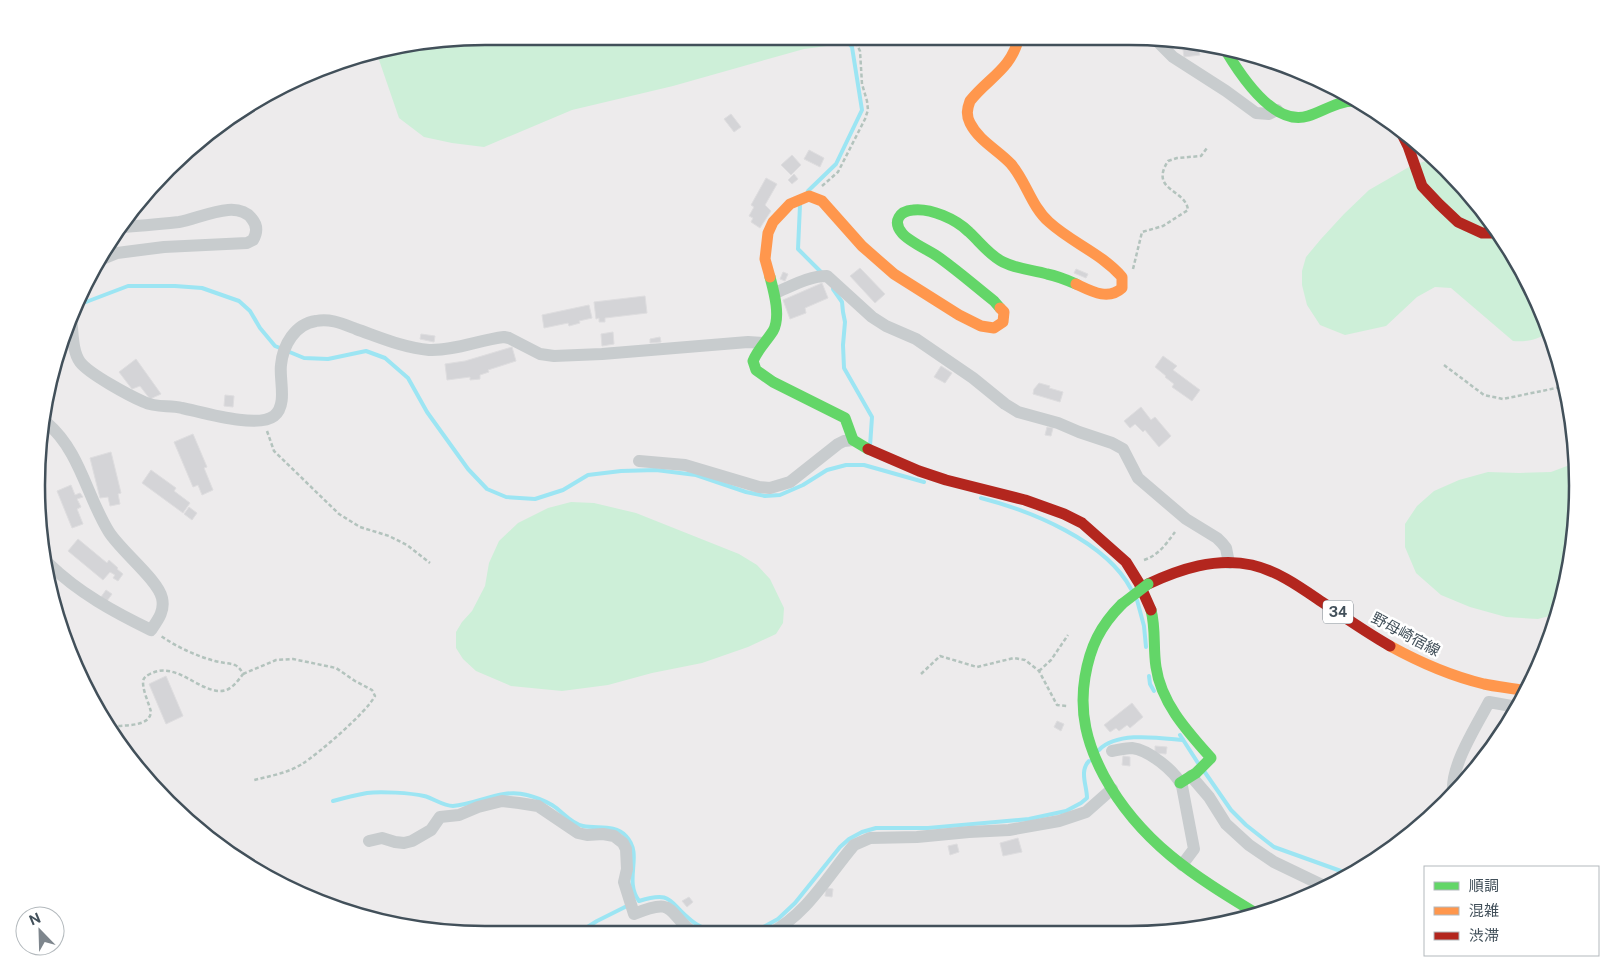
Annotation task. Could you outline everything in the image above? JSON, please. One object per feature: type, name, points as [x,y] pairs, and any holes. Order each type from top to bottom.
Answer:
[{"type":"street","points":[[857,443],[845,418],[773,382],[756,370],[753,362],[763,343],[773,332],[776,323],[775,293],[764,259],[768,233],[773,222],[790,204],[806,197],[822,201],[862,246],[894,274],[959,315],[981,326],[994,328],[1000,326],[1004,322],[1004,312],[994,301],[937,256],[902,234],[898,229],[897,220],[903,212],[916,208],[932,212],[956,223],[966,229],[996,259],[1015,268],[1051,275],[1101,294],[1110,295],[1117,293],[1122,288],[1122,277],[1107,262],[1060,232],[1046,220],[1012,166],[1002,155],[983,140],[971,124],[967,108],[972,98],[993,80],[1014,57],[1018,45]]},
{"type":"street","points":[[1162,47],[1172,58],[1226,91],[1256,113],[1269,114],[1277,110]]},
{"type":"street","points":[[1229,57],[1234,65],[1265,101],[1283,115],[1296,118],[1346,102]]},
{"type":"street","points":[[1407,144],[1422,186],[1458,222],[1482,233],[1489,233]]},
{"type":"street","points":[[110,256],[117,253],[164,247],[247,243],[252,240],[256,230],[251,217],[241,210],[230,210],[180,222],[130,225]]},
{"type":"street","points":[[775,293],[823,276],[872,317],[886,326],[916,339],[1018,412],[1058,423],[1123,449],[1138,478],[1186,519],[1217,538],[1226,548],[1229,563]]},
{"type":"street","points":[[73,331],[76,353],[82,365],[145,403],[252,421],[264,420],[274,416],[278,411],[283,395],[281,366],[285,349],[300,326],[314,321],[332,320],[412,347],[429,350],[447,349],[504,337],[540,354],[554,356],[748,342],[763,343]]},
{"type":"street","points":[[49,426],[56,431],[74,458],[104,524],[159,590],[162,598],[161,614],[151,630],[108,608],[64,579],[52,568]]},
{"type":"street","points":[[640,461],[685,465],[741,482],[770,488],[779,487],[790,482],[844,441],[857,443],[927,474],[1031,502],[1084,524],[1122,557],[1148,601],[1154,624],[1156,671],[1161,685],[1171,708],[1185,728],[1211,758],[1194,774],[1180,783]]},
{"type":"street","name":"野母崎宿線","points":[[1249,909],[1182,865],[1148,836],[1123,806],[1112,789],[1092,748],[1084,720],[1083,694],[1090,652],[1106,622],[1122,604],[1148,584],[1162,577],[1189,568],[1242,563],[1273,572],[1298,586],[1376,638],[1417,660],[1457,676],[1519,690]]},
{"type":"street","points":[[1454,782],[1456,771],[1470,738],[1489,702],[1510,706]]},
{"type":"street","points":[[1112,751],[1124,748],[1140,750],[1151,755],[1178,778],[1194,849],[1182,865]]},
{"type":"street","points":[[1194,774],[1226,824],[1249,846],[1274,862],[1318,883]]},
{"type":"street","points":[[781,926],[803,910],[854,845],[862,841],[870,838],[916,837],[1009,830],[1060,821],[1086,812],[1112,789]]},
{"type":"street","points":[[369,841],[382,838],[394,842],[404,843],[412,841],[431,830],[440,817],[459,815],[478,807],[502,801],[538,806],[578,833],[614,836],[624,843],[627,869],[624,882],[634,914],[659,905],[672,909],[684,926]]},
{"type":"path","points":[[806,197],[838,172],[865,119],[868,110],[862,84],[860,51],[857,45]]},
{"type":"path","points":[[1123,283],[1131,277],[1142,232],[1163,226],[1188,210],[1188,205],[1182,198],[1168,189],[1163,178],[1163,168],[1168,161],[1177,158],[1200,156],[1207,148]]},
{"type":"path","points":[[1444,365],[1484,395],[1504,399],[1558,388]]},
{"type":"path","points":[[264,420],[274,451],[339,514],[360,527],[389,536],[406,545],[430,563]]},
{"type":"path","points":[[1128,565],[1152,557],[1163,548],[1175,532]]},
{"type":"path","points":[[151,630],[172,644],[190,652],[214,661],[235,665],[240,668],[243,674]]},
{"type":"path","points":[[1039,670],[1051,660],[1068,635]]},
{"type":"path","points":[[921,674],[940,656],[977,667],[985,667],[1014,658],[1025,660],[1039,670],[1057,706],[1084,708]]},
{"type":"path","points":[[116,726],[141,724],[151,717],[143,682],[145,676],[156,671],[165,670],[173,672],[220,691],[230,688],[237,683],[243,674],[276,660],[293,659],[336,668],[372,690],[375,696],[358,716],[319,752],[300,765],[254,780]]},
{"type":"green space","points":[[486,45],[835,45],[804,49],[673,86],[572,110],[484,147],[424,137],[399,118],[378,58],[400,53],[457,46]]},
{"type":"green space","points":[[1426,161],[1460,195],[1478,217],[1510,265],[1524,291],[1543,336],[1532,340],[1513,341],[1451,288],[1435,287],[1417,297],[1386,326],[1345,335],[1320,325],[1307,305],[1302,285],[1302,271],[1306,257],[1344,214],[1369,190],[1409,167]]},
{"type":"green space","points":[[1568,466],[1568,514],[1565,543],[1561,571],[1549,616],[1538,619],[1506,617],[1470,607],[1441,595],[1416,573],[1405,547],[1405,524],[1417,506],[1434,491],[1459,480],[1488,472],[1551,472]]},
{"type":"green space","points":[[571,502],[594,503],[636,513],[739,554],[757,565],[770,579],[784,608],[783,623],[776,634],[748,647],[702,663],[652,673],[608,685],[562,691],[511,686],[476,671],[463,659],[456,648],[456,632],[472,611],[485,586],[489,563],[499,541],[518,523],[548,508]]},
{"type":"building","points":[[1183,49],[1199,51],[1200,55],[1184,57]]},
{"type":"building","points":[[731,114],[741,127],[734,132],[724,119]]},
{"type":"building","points":[[809,150],[824,158],[820,167],[804,159]]},
{"type":"building","points":[[792,155],[801,165],[791,175],[781,165]]},
{"type":"building","points":[[794,174],[798,179],[792,184],[788,180]]},
{"type":"building","points":[[766,178],[777,184],[765,205],[771,211],[760,228],[751,222],[753,218],[749,216],[754,207],[751,205]]},
{"type":"building","points":[[860,268],[885,294],[875,303],[850,276]]},
{"type":"building","points":[[1076,269],[1088,274],[1086,278],[1074,273]]},
{"type":"building","points":[[783,272],[788,274],[785,281],[780,279]]},
{"type":"building","points":[[822,283],[828,298],[805,308],[806,313],[790,319],[783,300]]},
{"type":"building","points":[[645,296],[647,313],[605,318],[605,322],[599,322],[599,318],[596,319],[594,302]]},
{"type":"building","points":[[589,305],[592,318],[569,326],[568,323],[544,328],[542,315]]},
{"type":"building","points":[[613,332],[614,344],[602,346],[601,334]]},
{"type":"building","points":[[421,334],[435,336],[434,342],[420,339]]},
{"type":"building","points":[[660,337],[661,342],[650,343],[650,339]]},
{"type":"building","points":[[512,347],[516,361],[488,370],[489,372],[480,375],[480,379],[470,380],[470,377],[447,380],[445,364],[465,361]]},
{"type":"building","points":[[1163,356],[1177,366],[1173,370],[1200,390],[1192,401],[1172,387],[1174,384],[1155,367]]},
{"type":"building","points":[[136,359],[161,394],[150,399],[140,386],[132,389],[119,372]]},
{"type":"building","points":[[941,366],[952,373],[945,383],[934,377]]},
{"type":"building","points":[[1039,383],[1063,392],[1060,402],[1033,394],[1034,389]]},
{"type":"building","points":[[225,395],[234,396],[233,407],[224,406]]},
{"type":"building","points":[[1141,407],[1151,420],[1155,417],[1171,436],[1159,447],[1145,430],[1143,432],[1135,424],[1130,428],[1124,421]]},
{"type":"building","points":[[1047,427],[1053,428],[1051,436],[1045,435]]},
{"type":"building","points":[[193,434],[207,467],[204,468],[213,490],[202,495],[198,485],[193,487],[174,442]]},
{"type":"building","points":[[111,452],[121,493],[118,494],[120,504],[110,506],[108,497],[100,498],[90,458]]},
{"type":"building","points":[[151,470],[176,488],[174,491],[190,503],[183,513],[142,483]]},
{"type":"building","points":[[71,485],[75,495],[80,493],[83,497],[77,499],[81,507],[77,509],[83,524],[72,528],[57,491]]},
{"type":"building","points":[[189,507],[197,513],[192,520],[184,514]]},
{"type":"building","points":[[78,539],[107,563],[109,560],[118,568],[123,574],[118,581],[113,578],[115,575],[110,572],[103,580],[68,551]]},
{"type":"building","points":[[106,590],[112,594],[107,601],[101,597]]},
{"type":"building","points":[[166,676],[183,716],[166,724],[149,684]]},
{"type":"building","points":[[1132,703],[1143,717],[1130,728],[1127,725],[1119,731],[1116,728],[1110,732],[1104,725]]},
{"type":"building","points":[[1057,721],[1064,724],[1061,731],[1054,727]]},
{"type":"building","points":[[1155,746],[1167,747],[1166,754],[1155,753]]},
{"type":"building","points":[[1123,756],[1130,757],[1130,766],[1122,765]]},
{"type":"building","points":[[1018,838],[1022,852],[1003,856],[1000,843]]},
{"type":"building","points":[[957,844],[959,852],[950,855],[948,846]]},
{"type":"building","points":[[826,888],[833,889],[832,897],[825,896]]},
{"type":"building","points":[[689,897],[693,902],[687,907],[682,901]]},
{"type":"waterway","points":[[808,191],[836,164],[862,110],[850,45]]},
{"type":"waterway","points":[[800,205],[798,249],[822,273]]},
{"type":"waterway","points":[[85,302],[128,286],[202,288],[239,301],[250,311],[260,328],[275,346],[304,358],[328,359],[366,351],[385,358],[408,378],[427,412],[468,469],[487,489],[506,497],[535,499],[563,490],[588,475],[621,471],[656,470],[696,475],[746,492],[765,496],[780,495],[803,485],[827,470],[846,465],[864,465],[924,482]]},
{"type":"waterway","points":[[833,289],[842,302],[845,322],[844,368],[872,417],[870,446]]},
{"type":"waterway","points":[[981,498],[1022,511],[1065,530],[1104,556],[1131,589]]},
{"type":"waterway","points":[[1137,600],[1144,626],[1146,647]]},
{"type":"waterway","points":[[1149,676],[1150,684],[1154,691]]},
{"type":"waterway","points":[[1180,735],[1198,763]]},
{"type":"waterway","points":[[1099,750],[1116,740],[1127,738],[1151,737],[1183,740]]},
{"type":"waterway","points":[[765,926],[778,919],[795,903],[840,847],[849,839],[862,832],[876,828],[928,828],[1029,819],[1066,811],[1087,798],[1084,769],[1089,761]]},
{"type":"waterway","points":[[1204,771],[1231,810],[1246,825],[1274,847],[1341,871]]},
{"type":"waterway","points":[[333,801],[380,792],[418,795],[453,806],[508,793],[518,793],[533,797],[552,805],[579,825],[612,828],[622,832],[631,843],[633,851],[633,884],[639,901],[659,897],[670,900],[684,915],[700,926]]},
{"type":"waterway","points":[[589,926],[629,905]]},
{"type":"traffic: fast","points":[[1230,57],[1240,73],[1260,97],[1271,107],[1283,114],[1295,117],[1308,116],[1345,102]]},
{"type":"traffic: fast","points":[[1000,308],[952,267],[905,236],[899,229],[899,217],[904,212],[913,210],[943,215],[964,227],[989,252],[1003,262],[1076,284]]},
{"type":"traffic: fast","points":[[770,277],[776,304],[776,319],[773,331],[753,361],[756,370],[773,382],[845,418],[853,440],[868,449]]},
{"type":"traffic: fast","points":[[1122,604],[1148,584]]},
{"type":"traffic: fast","points":[[1122,604],[1108,620],[1097,638],[1090,656],[1083,690],[1086,728],[1098,764],[1118,799],[1152,839],[1190,871],[1249,909]]},
{"type":"traffic: fast","points":[[1151,610],[1156,667],[1163,693],[1193,738],[1211,758],[1196,773],[1180,783]]},
{"type":"traffic: slow","points":[[1016,45],[1011,58],[970,101],[968,117],[978,135],[1011,164],[1043,216],[1058,229],[1105,261],[1122,277],[1122,288],[1111,294],[1099,294],[1076,284]]},
{"type":"traffic: slow","points":[[770,277],[765,259],[768,233],[773,222],[790,204],[809,196],[822,201],[862,246],[894,274],[959,315],[981,326],[994,328],[1003,322],[1004,312],[1000,308]]},
{"type":"traffic: slow","points":[[1390,646],[1447,673],[1484,684],[1519,690]]},
{"type":"traffic: jam","points":[[1407,144],[1422,186],[1458,222],[1482,233],[1489,233]]},
{"type":"traffic: jam","points":[[868,449],[919,471],[946,480],[1025,500],[1064,514],[1082,523],[1126,562],[1139,583],[1151,610]]},
{"type":"traffic: jam","points":[[1148,584],[1185,569],[1198,566],[1225,562],[1252,565],[1271,571],[1288,580],[1390,646]]}]
